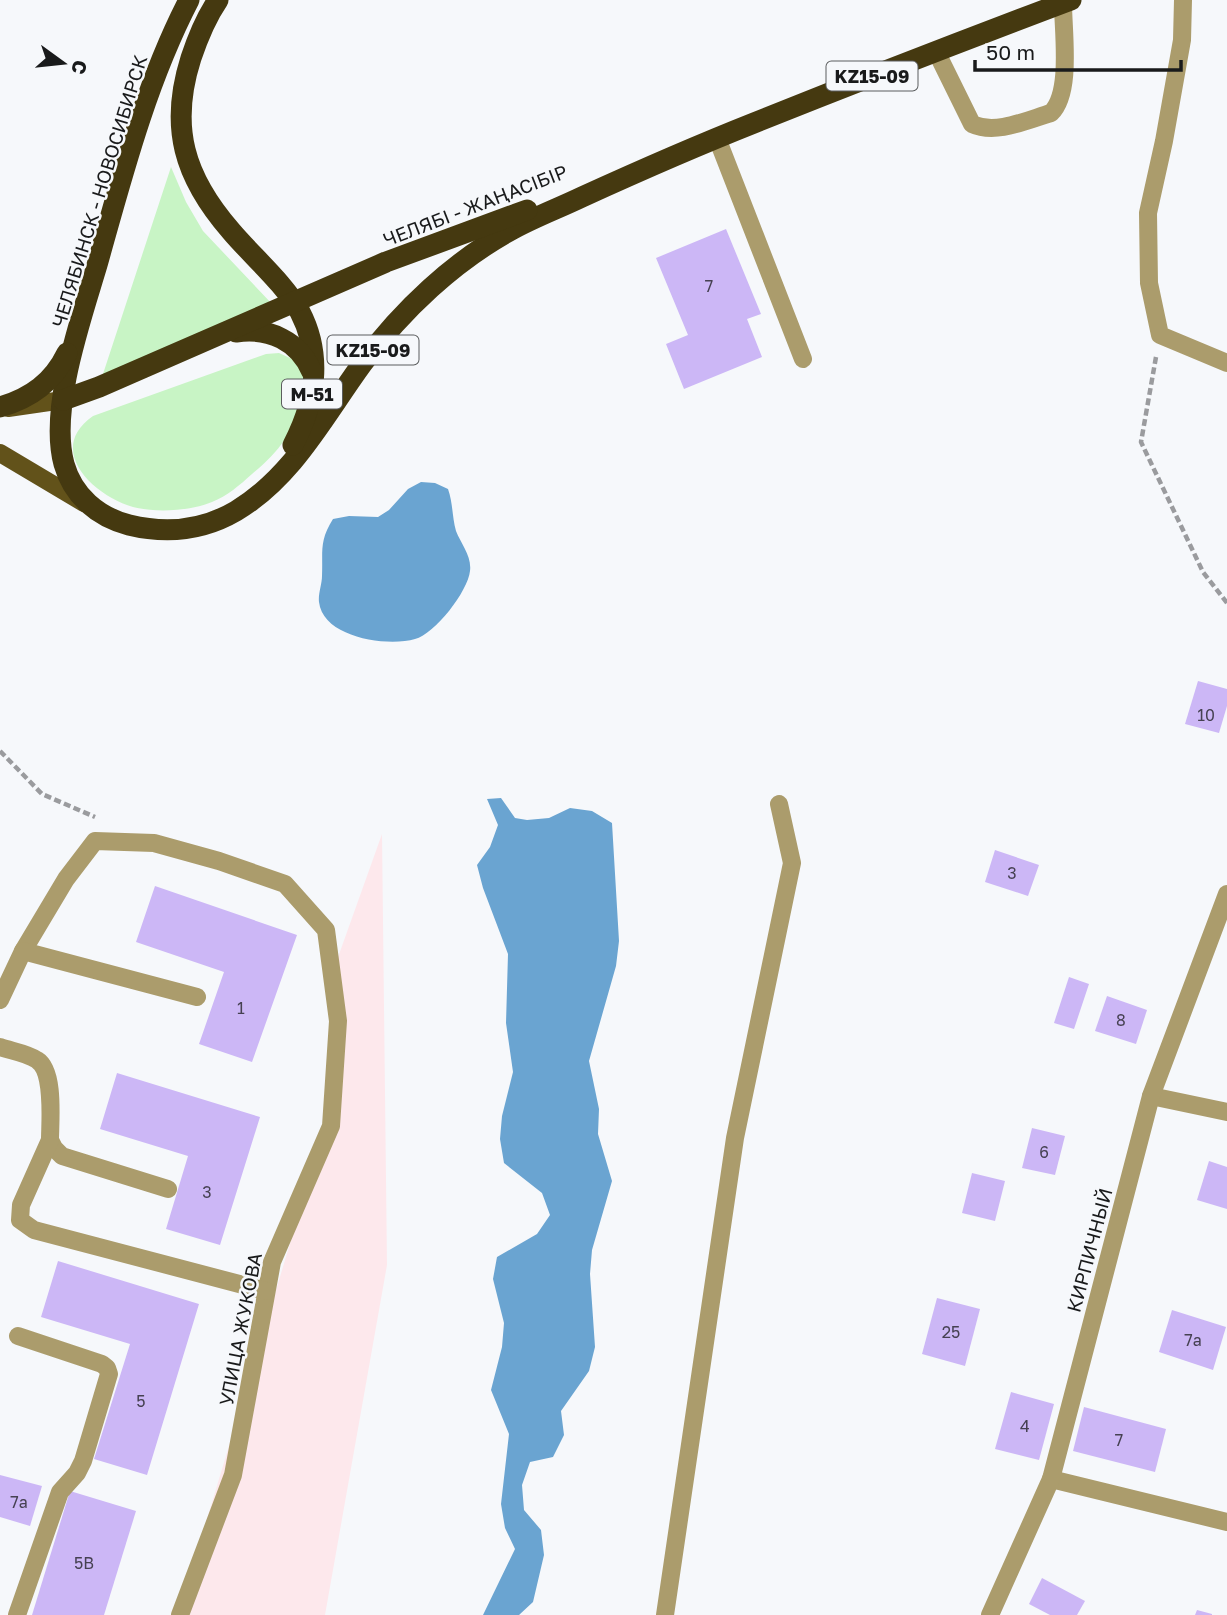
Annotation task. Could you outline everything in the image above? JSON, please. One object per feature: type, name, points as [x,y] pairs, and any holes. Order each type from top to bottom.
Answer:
[{"type":"highway","name":"ЧЕЛЯБИНСК - НОВОСИБИРСК","points":[[189,0],[170,41],[135,136],[83,312],[63,400],[61,432],[66,469],[78,493],[95,510],[118,522],[171,531],[197,527],[236,511],[274,482],[308,441],[386,334],[425,294],[466,258],[514,229],[673,155],[1067,2]]},
{"type":"highway","points":[[218,0],[198,38],[184,86],[180,115],[183,148],[206,199],[228,228],[294,302]]},
{"type":"highway","name":"ЧЕЛЯБІ - ЖАҢАСІБІР","points":[[294,302],[386,262],[673,155]]},
{"type":"highway","name":"KZ15-09","points":[[63,400],[294,302]]},
{"type":"highway","name":"M-51","points":[[274,482],[304,423],[315,381],[311,341],[294,302]]},
{"type":"highway","points":[[0,408],[30,396],[51,379],[63,362],[83,312]]},
{"type":"highway","points":[[213,337],[249,330],[277,336],[296,347],[302,354],[315,381]]},
{"type":"main road","points":[[0,408],[63,400]]},
{"type":"main road","points":[[0,453],[95,510]]},
{"type":"street","points":[[1184,0],[1182,40],[1149,213],[1149,283],[1160,335],[1227,363]]},
{"type":"street","points":[[936,51],[972,124],[992,129],[1051,113],[1057,107],[1063,86],[1067,2]]},
{"type":"street","points":[[718,138],[803,359]]},
{"type":"street","points":[[665,1615],[735,1138],[792,863],[779,804]]},
{"type":"street","name":"УЛИЦА ЖУКОВА","points":[[23,951],[66,879],[95,841],[154,843],[219,861],[285,884],[326,930],[338,1021],[331,1126],[272,1262],[233,1475],[180,1615]]},
{"type":"street","name":"КИРПИЧНЫЙ","points":[[990,1615],[1051,1479],[1151,1096],[1227,894]]},
{"type":"street","points":[[0,1000],[23,951],[197,997]]},
{"type":"street","points":[[0,1047],[36,1059],[44,1066],[48,1076],[50,1140],[54,1148],[70,1160],[168,1189]]},
{"type":"street","points":[[1151,1096],[1227,1112]]},
{"type":"street","points":[[50,1140],[21,1205],[20,1220],[34,1230],[266,1290]]},
{"type":"street","points":[[17,1615],[60,1492],[77,1474],[83,1461],[109,1374],[102,1363],[18,1336]]},
{"type":"street","points":[[1051,1479],[1227,1522]]},
{"type":"path","points":[[1160,335],[1141,442],[1203,572],[1227,603]]},
{"type":"path","points":[[0,751],[43,794],[104,821]]},
{"type":"shaded area","points":[[382,834],[387,1265],[325,1615],[178,1615],[336,1091],[327,988]]},
{"type":"green space","points":[[171,167],[186,202],[203,231],[273,305],[102,377]]},
{"type":"green space","points":[[279,353],[301,363],[306,384],[297,412],[285,439],[274,454],[223,497],[183,509],[142,509],[118,501],[103,492],[80,470],[74,457],[73,443],[79,429],[93,416],[266,354]]},
{"type":"water","points":[[421,482],[435,483],[448,489],[456,531],[468,555],[470,566],[463,589],[441,621],[415,639],[389,642],[344,632],[323,614],[319,602],[323,546],[333,519],[349,516],[378,517],[389,510],[408,489]]},
{"type":"water","points":[[501,798],[515,818],[549,818],[570,808],[592,811],[612,823],[619,941],[616,966],[589,1061],[599,1109],[598,1134],[612,1181],[592,1250],[590,1274],[595,1347],[589,1371],[561,1411],[564,1435],[553,1457],[530,1462],[522,1485],[524,1510],[541,1530],[544,1555],[533,1602],[519,1615],[483,1615],[515,1549],[505,1528],[501,1504],[509,1434],[491,1390],[502,1347],[504,1323],[493,1279],[497,1257],[537,1234],[550,1215],[542,1193],[504,1163],[500,1139],[502,1116],[513,1072],[506,1023],[508,954],[477,865],[490,847],[498,825],[487,799]]},
{"type":"building","points":[[726,229],[761,314],[747,319],[762,357],[684,389],[666,344],[688,335],[656,258]]},
{"type":"building","points":[[1198,681],[1227,689],[1227,706],[1219,733],[1185,724]]},
{"type":"building","points":[[995,850],[1039,865],[1028,896],[985,882]]},
{"type":"building","points":[[155,886],[297,935],[252,1062],[199,1044],[224,972],[136,942]]},
{"type":"building","points":[[1069,977],[1089,984],[1074,1029],[1054,1023]]},
{"type":"building","points":[[1107,996],[1147,1010],[1136,1044],[1095,1031]]},
{"type":"building","points":[[117,1073],[260,1117],[220,1245],[166,1229],[188,1156],[100,1129]]},
{"type":"building","points":[[1032,1128],[1065,1136],[1055,1175],[1022,1168]]},
{"type":"building","points":[[1209,1161],[1227,1167],[1227,1209],[1197,1200]]},
{"type":"building","points":[[972,1173],[1005,1181],[995,1221],[962,1213]]},
{"type":"building","points":[[58,1261],[199,1304],[147,1475],[94,1459],[130,1344],[41,1317]]},
{"type":"building","points":[[937,1298],[980,1309],[965,1366],[922,1354]]},
{"type":"building","points":[[1172,1310],[1226,1327],[1213,1370],[1159,1352]]},
{"type":"building","points":[[1011,1392],[1054,1404],[1039,1460],[995,1449]]},
{"type":"building","points":[[1084,1407],[1166,1429],[1155,1472],[1073,1451]]},
{"type":"building","points":[[0,1475],[42,1486],[30,1526],[0,1517]]},
{"type":"building","points":[[70,1491],[136,1511],[104,1615],[32,1615]]},
{"type":"building","points":[[1042,1578],[1085,1601],[1077,1615],[1050,1615],[1029,1604]]},
{"type":"building","points":[[1197,1610],[1212,1614],[1212,1615],[1195,1615]]}]
